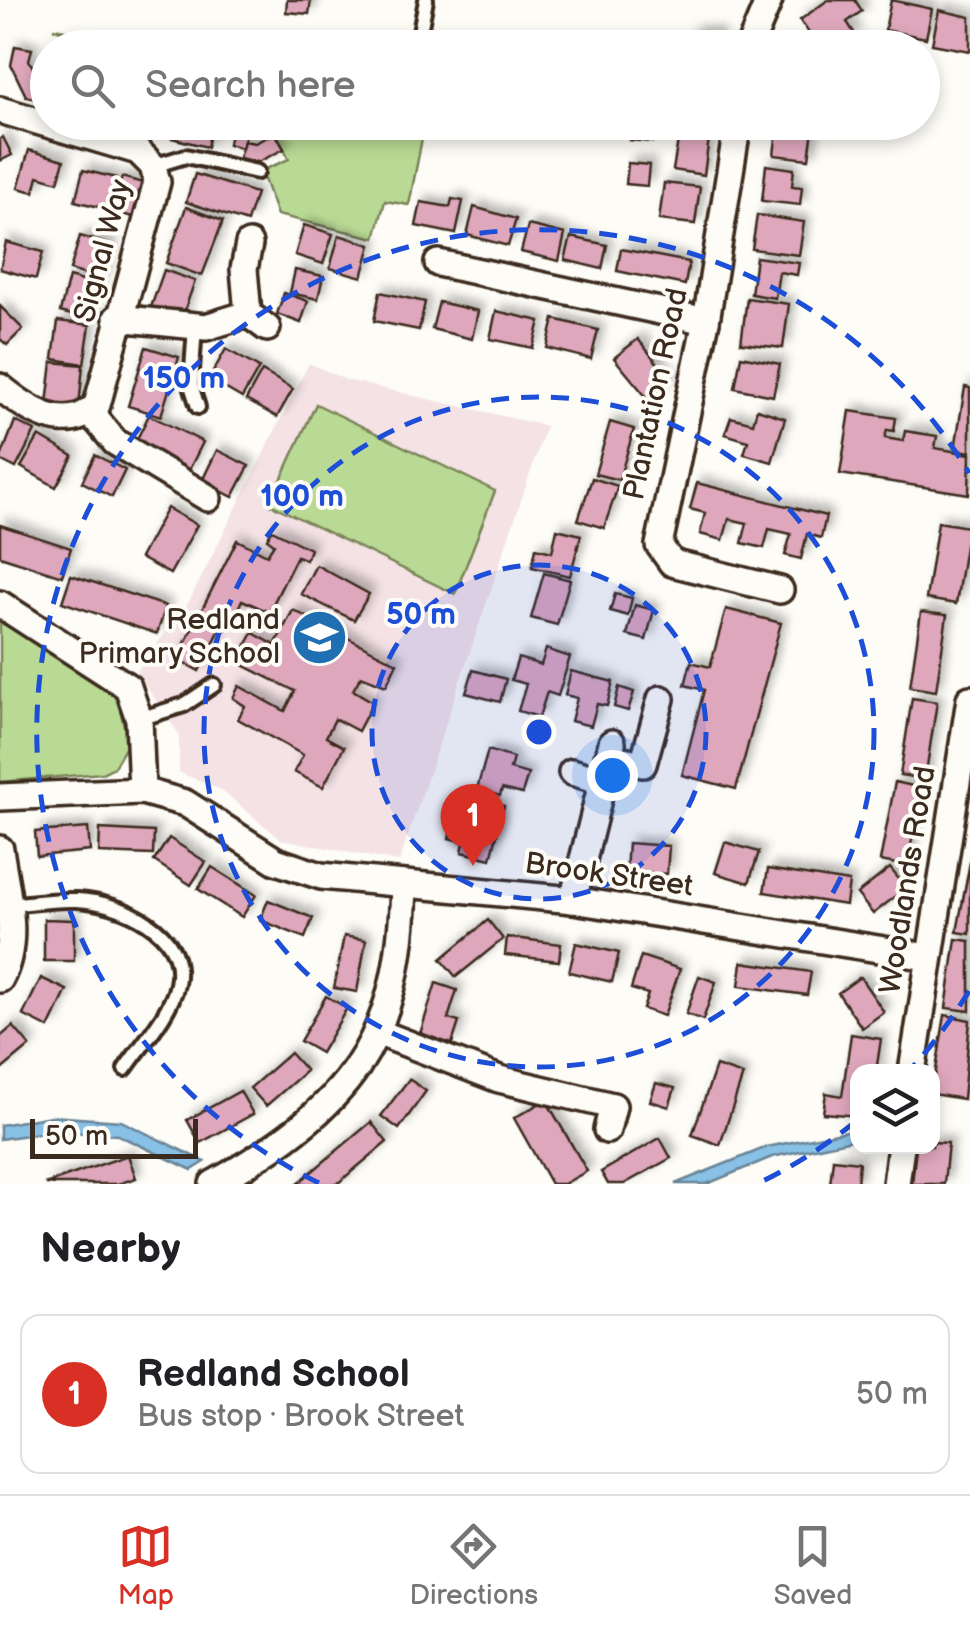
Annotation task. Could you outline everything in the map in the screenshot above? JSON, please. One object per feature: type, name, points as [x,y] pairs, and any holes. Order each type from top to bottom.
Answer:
[{"type":"street","points":[[756,30],[768,0]]},
{"type":"street","name":"Signal Way","points":[[0,110],[30,119]]},
{"type":"street","name":"Signal Way","points":[[90,412],[104,383],[117,318],[156,188],[153,166],[132,149],[102,140]]},
{"type":"street","name":"Plantation Road","points":[[735,140],[706,321],[659,537],[660,553],[672,562],[780,590]]},
{"type":"street","points":[[117,318],[195,326],[258,321],[244,269],[249,244]]},
{"type":"street","points":[[438,264],[706,321]]},
{"type":"street","points":[[0,387],[26,406],[60,421],[90,412],[115,442],[208,498]]},
{"type":"street","points":[[0,604],[118,676],[131,693],[140,719],[142,792]]},
{"type":"street","points":[[572,772],[607,760],[642,764],[661,699]]},
{"type":"street","name":"Woodlands Road","points":[[913,1064],[970,699]]},
{"type":"street","points":[[573,900],[607,760]]},
{"type":"street","name":"Brook Street","points":[[0,797],[142,792],[204,812],[289,867],[321,876],[573,900],[928,957]]},
{"type":"street","points":[[0,849],[10,953],[0,979]]},
{"type":"street","points":[[213,1184],[307,1125],[338,1093],[377,1032],[401,940],[404,884]]},
{"type":"street","points":[[377,1032],[498,1078],[614,1106],[607,1130]]},
{"type":"street","points":[[896,1184],[900,1154]]},
{"type":"lane","points":[[421,30],[426,0]]},
{"type":"lane","points":[[153,166],[186,156],[258,172]]},
{"type":"lane","points":[[195,326],[191,385],[198,407]]},
{"type":"lane","points":[[140,719],[184,705],[214,686]]},
{"type":"lane","points":[[4,905],[63,900],[96,902],[131,914],[168,941],[177,958],[177,988],[125,1069]]},
{"type":"shaded area","name":"Redland Primary School","points":[[309,363],[346,380],[546,426],[399,862],[281,839],[221,790],[179,772],[179,734],[136,672],[189,602]]},
{"type":"green space","points":[[280,140],[422,140],[409,205],[385,201],[375,238],[277,215],[261,171],[289,159]]},
{"type":"green space","points":[[316,404],[495,491],[455,594],[270,504]]},
{"type":"green space","points":[[0,621],[116,692],[128,743],[114,767],[102,773],[0,782]]},
{"type":"water","points":[[51,1116],[121,1121],[205,1162],[192,1170],[118,1135],[53,1131],[0,1139],[0,1125]]},
{"type":"water","points":[[850,1130],[850,1140],[772,1157],[707,1184],[675,1184],[767,1147]]},
{"type":"building","points":[[287,0],[311,0],[309,14],[286,12]]},
{"type":"building","points":[[828,0],[855,0],[862,11],[847,22],[852,30],[807,30],[800,20]]},
{"type":"building","points":[[891,0],[932,9],[928,30],[885,30]]},
{"type":"building","points":[[939,10],[970,17],[970,51],[940,45],[940,30],[935,30]]},
{"type":"building","points":[[15,46],[30,49],[30,97],[26,96],[11,65]]},
{"type":"building","points":[[3,137],[12,155],[0,161],[0,139]]},
{"type":"building","points":[[180,140],[209,140],[207,147]]},
{"type":"building","points":[[229,140],[244,140],[242,148],[228,144]]},
{"type":"building","points":[[279,140],[284,149],[258,162],[239,158],[244,141]]},
{"type":"building","points":[[678,140],[709,140],[704,175],[673,170]]},
{"type":"building","points":[[776,140],[812,140],[809,159],[774,155]]},
{"type":"building","points":[[29,150],[64,160],[58,182],[38,176],[34,192],[18,188]]},
{"type":"building","points":[[628,163],[649,165],[647,186],[626,184]]},
{"type":"building","points":[[766,165],[794,169],[792,186],[802,187],[800,205],[762,201]]},
{"type":"building","points":[[83,170],[116,178],[107,209],[75,201]]},
{"type":"building","points":[[195,174],[256,193],[247,222],[186,202]]},
{"type":"building","points":[[122,177],[146,184],[136,218],[111,211]]},
{"type":"building","points":[[664,183],[700,187],[695,224],[659,220]]},
{"type":"building","points":[[452,199],[463,201],[456,234],[416,226],[421,202],[450,207]]},
{"type":"building","points":[[186,207],[223,221],[202,276],[166,263]]},
{"type":"building","points":[[474,207],[516,219],[508,246],[467,235]]},
{"type":"building","points":[[757,215],[804,222],[799,255],[752,249]]},
{"type":"building","points":[[304,225],[333,234],[323,264],[295,255]]},
{"type":"building","points":[[528,225],[565,234],[559,261],[521,252]]},
{"type":"building","points":[[339,235],[371,245],[362,277],[330,268]]},
{"type":"building","points":[[80,236],[112,245],[102,280],[70,270]]},
{"type":"building","points":[[571,237],[607,245],[602,269],[565,260]]},
{"type":"building","points":[[6,242],[43,252],[36,279],[0,269]]},
{"type":"building","points":[[621,249],[689,262],[685,285],[617,271]]},
{"type":"building","points":[[756,257],[799,263],[797,275],[779,272],[775,298],[751,294]]},
{"type":"building","points":[[164,270],[195,281],[181,320],[150,310]]},
{"type":"building","points":[[295,270],[323,276],[318,299],[290,293]]},
{"type":"building","points":[[69,277],[100,286],[91,320],[60,312]]},
{"type":"building","points":[[380,292],[425,302],[419,330],[374,321]]},
{"type":"building","points":[[284,293],[308,301],[301,323],[277,314]]},
{"type":"building","points":[[747,298],[789,304],[783,348],[741,343]]},
{"type":"building","points":[[439,302],[478,311],[472,339],[432,329]]},
{"type":"building","points":[[0,306],[23,329],[7,345],[0,339]]},
{"type":"building","points":[[496,311],[540,321],[533,348],[490,339]]},
{"type":"building","points":[[554,319],[598,330],[591,359],[547,348]]},
{"type":"building","points":[[58,321],[90,325],[84,364],[53,359]]},
{"type":"building","points":[[638,339],[671,380],[648,399],[614,358]]},
{"type":"building","points":[[146,347],[179,357],[161,416],[128,406]]},
{"type":"building","points":[[226,349],[259,368],[242,398],[209,379]]},
{"type":"building","points":[[741,356],[780,364],[773,396],[735,388]]},
{"type":"building","points":[[52,362],[83,365],[79,407],[47,404]]},
{"type":"building","points":[[262,371],[293,389],[277,417],[246,400]]},
{"type":"building","points":[[965,387],[970,388],[970,452],[955,449]]},
{"type":"building","points":[[757,409],[785,418],[772,462],[744,454],[748,441],[725,434],[731,417],[753,423]]},
{"type":"building","points":[[850,411],[896,418],[894,431],[887,430],[885,438],[903,441],[905,431],[937,436],[935,448],[970,454],[969,494],[840,474]]},
{"type":"building","points":[[149,415],[203,442],[188,472],[134,445]]},
{"type":"building","points":[[15,421],[35,431],[16,468],[0,460]]},
{"type":"building","points":[[610,422],[634,429],[619,480],[595,474]]},
{"type":"building","points":[[39,436],[73,456],[56,487],[21,467]]},
{"type":"building","points":[[217,450],[249,466],[233,497],[202,481]]},
{"type":"building","points":[[95,455],[125,470],[112,497],[82,482]]},
{"type":"building","points":[[592,478],[618,486],[604,528],[578,520]]},
{"type":"building","points":[[697,483],[826,516],[821,538],[807,534],[801,559],[785,555],[791,534],[769,529],[764,548],[742,543],[747,523],[729,519],[723,540],[700,534],[705,513],[690,509]]},
{"type":"building","points":[[167,508],[197,525],[170,574],[140,558]]},
{"type":"building","points":[[938,522],[968,527],[956,604],[926,599]]},
{"type":"building","points":[[0,525],[71,548],[62,576],[0,556]]},
{"type":"building","points":[[557,529],[581,535],[570,576],[532,567],[536,548],[552,552]]},
{"type":"building","points":[[272,530],[310,549],[306,560],[297,556],[269,612],[242,600],[235,615],[229,612],[199,671],[177,659],[237,540],[267,555],[274,544],[267,539]]},
{"type":"building","points":[[316,565],[369,594],[354,620],[301,594]]},
{"type":"building","points":[[544,573],[570,580],[557,625],[531,618]]},
{"type":"building","points":[[71,575],[166,606],[157,634],[62,602]]},
{"type":"building","points":[[615,594],[632,598],[628,616],[610,611]]},
{"type":"building","points":[[635,605],[654,610],[646,640],[627,635]]},
{"type":"building","points":[[726,609],[781,623],[736,789],[682,775],[704,690],[685,685],[691,662],[710,667]]},
{"type":"building","points":[[293,610],[397,663],[386,686],[361,676],[353,690],[373,702],[358,731],[335,719],[326,737],[344,747],[323,787],[294,772],[303,755],[238,719],[245,706],[233,698],[239,686],[285,711],[295,691],[237,662],[253,633],[275,645]]},
{"type":"building","points":[[921,612],[947,615],[936,691],[910,687]]},
{"type":"building","points":[[546,649],[570,657],[558,696],[547,692],[539,717],[518,711],[526,684],[511,680],[518,658],[541,665]]},
{"type":"building","points":[[473,670],[506,679],[500,702],[466,693]]},
{"type":"building","points":[[571,671],[613,682],[607,706],[597,704],[591,726],[571,721],[577,698],[565,695]]},
{"type":"building","points":[[619,687],[634,692],[628,711],[614,707]]},
{"type":"building","points":[[912,698],[937,702],[925,779],[900,775]]},
{"type":"building","points":[[488,750],[513,758],[510,769],[528,774],[522,794],[502,789],[500,796],[477,789]]},
{"type":"building","points":[[895,782],[922,788],[907,866],[880,861]]},
{"type":"building","points":[[477,800],[504,806],[491,859],[462,852],[464,842],[449,838],[454,816],[472,821]]},
{"type":"building","points":[[88,828],[90,851],[37,856],[35,832]]},
{"type":"building","points":[[100,829],[154,832],[153,855],[99,853]]},
{"type":"building","points":[[169,838],[206,862],[191,885],[154,861]]},
{"type":"building","points":[[725,842],[759,852],[749,883],[715,873]]},
{"type":"building","points":[[628,843],[669,846],[667,874],[626,871]]},
{"type":"building","points":[[970,862],[970,934],[957,932]]},
{"type":"building","points":[[212,867],[256,895],[242,917],[198,889]]},
{"type":"building","points":[[890,868],[906,888],[873,914],[857,894]]},
{"type":"building","points":[[768,869],[849,882],[846,905],[764,892]]},
{"type":"building","points":[[268,900],[313,918],[305,938],[260,920]]},
{"type":"building","points":[[44,919],[74,920],[74,961],[44,961]]},
{"type":"building","points":[[488,920],[503,939],[456,977],[441,959]]},
{"type":"building","points":[[344,936],[366,940],[357,992],[334,988]]},
{"type":"building","points":[[507,937],[561,944],[559,961],[505,955]]},
{"type":"building","points":[[956,939],[970,941],[970,1011],[946,1008]]},
{"type":"building","points":[[576,943],[619,953],[612,982],[569,972]]},
{"type":"building","points":[[641,956],[680,969],[664,1016],[643,1009],[648,994],[631,989]]},
{"type":"building","points":[[742,962],[811,972],[807,995],[739,986]]},
{"type":"building","points":[[699,976],[716,982],[703,1020],[686,1014]]},
{"type":"building","points":[[860,977],[884,1012],[862,1028],[838,993]]},
{"type":"building","points":[[41,978],[67,990],[49,1028],[23,1015]]},
{"type":"building","points":[[436,983],[457,990],[448,1019],[459,1022],[452,1044],[420,1034]]},
{"type":"building","points":[[326,996],[347,1008],[321,1053],[300,1041]]},
{"type":"building","points":[[945,1015],[970,1020],[963,1099],[940,1095],[940,1064],[937,1064]]},
{"type":"building","points":[[13,1026],[30,1046],[0,1071],[0,1037]]},
{"type":"building","points":[[851,1034],[881,1039],[877,1064],[850,1064],[850,1115],[823,1113],[826,1093],[842,1096]]},
{"type":"building","points":[[290,1053],[306,1071],[266,1106],[250,1088]]},
{"type":"building","points":[[716,1066],[743,1075],[720,1145],[692,1135]]},
{"type":"building","points":[[409,1079],[426,1091],[399,1129],[381,1116]]},
{"type":"building","points":[[656,1083],[675,1088],[669,1107],[650,1101]]},
{"type":"building","points":[[240,1091],[253,1114],[200,1143],[187,1120]]},
{"type":"building","points":[[546,1100],[587,1171],[564,1184],[551,1184],[514,1118]]},
{"type":"building","points":[[371,1122],[387,1142],[337,1184],[297,1184]]},
{"type":"building","points":[[660,1138],[671,1158],[624,1184],[608,1184],[601,1172]]},
{"type":"building","points":[[940,1142],[948,1143],[944,1184],[912,1184],[915,1154],[940,1154]]},
{"type":"building","points":[[128,1155],[136,1178],[118,1184],[45,1184]]},
{"type":"building","points":[[833,1159],[859,1162],[857,1184],[830,1184]]},
{"type":"place","name":"Redland Primary School","points":[[319,637]]},
{"type":"place","name":"Redland School","points":[[473,866]]}]
